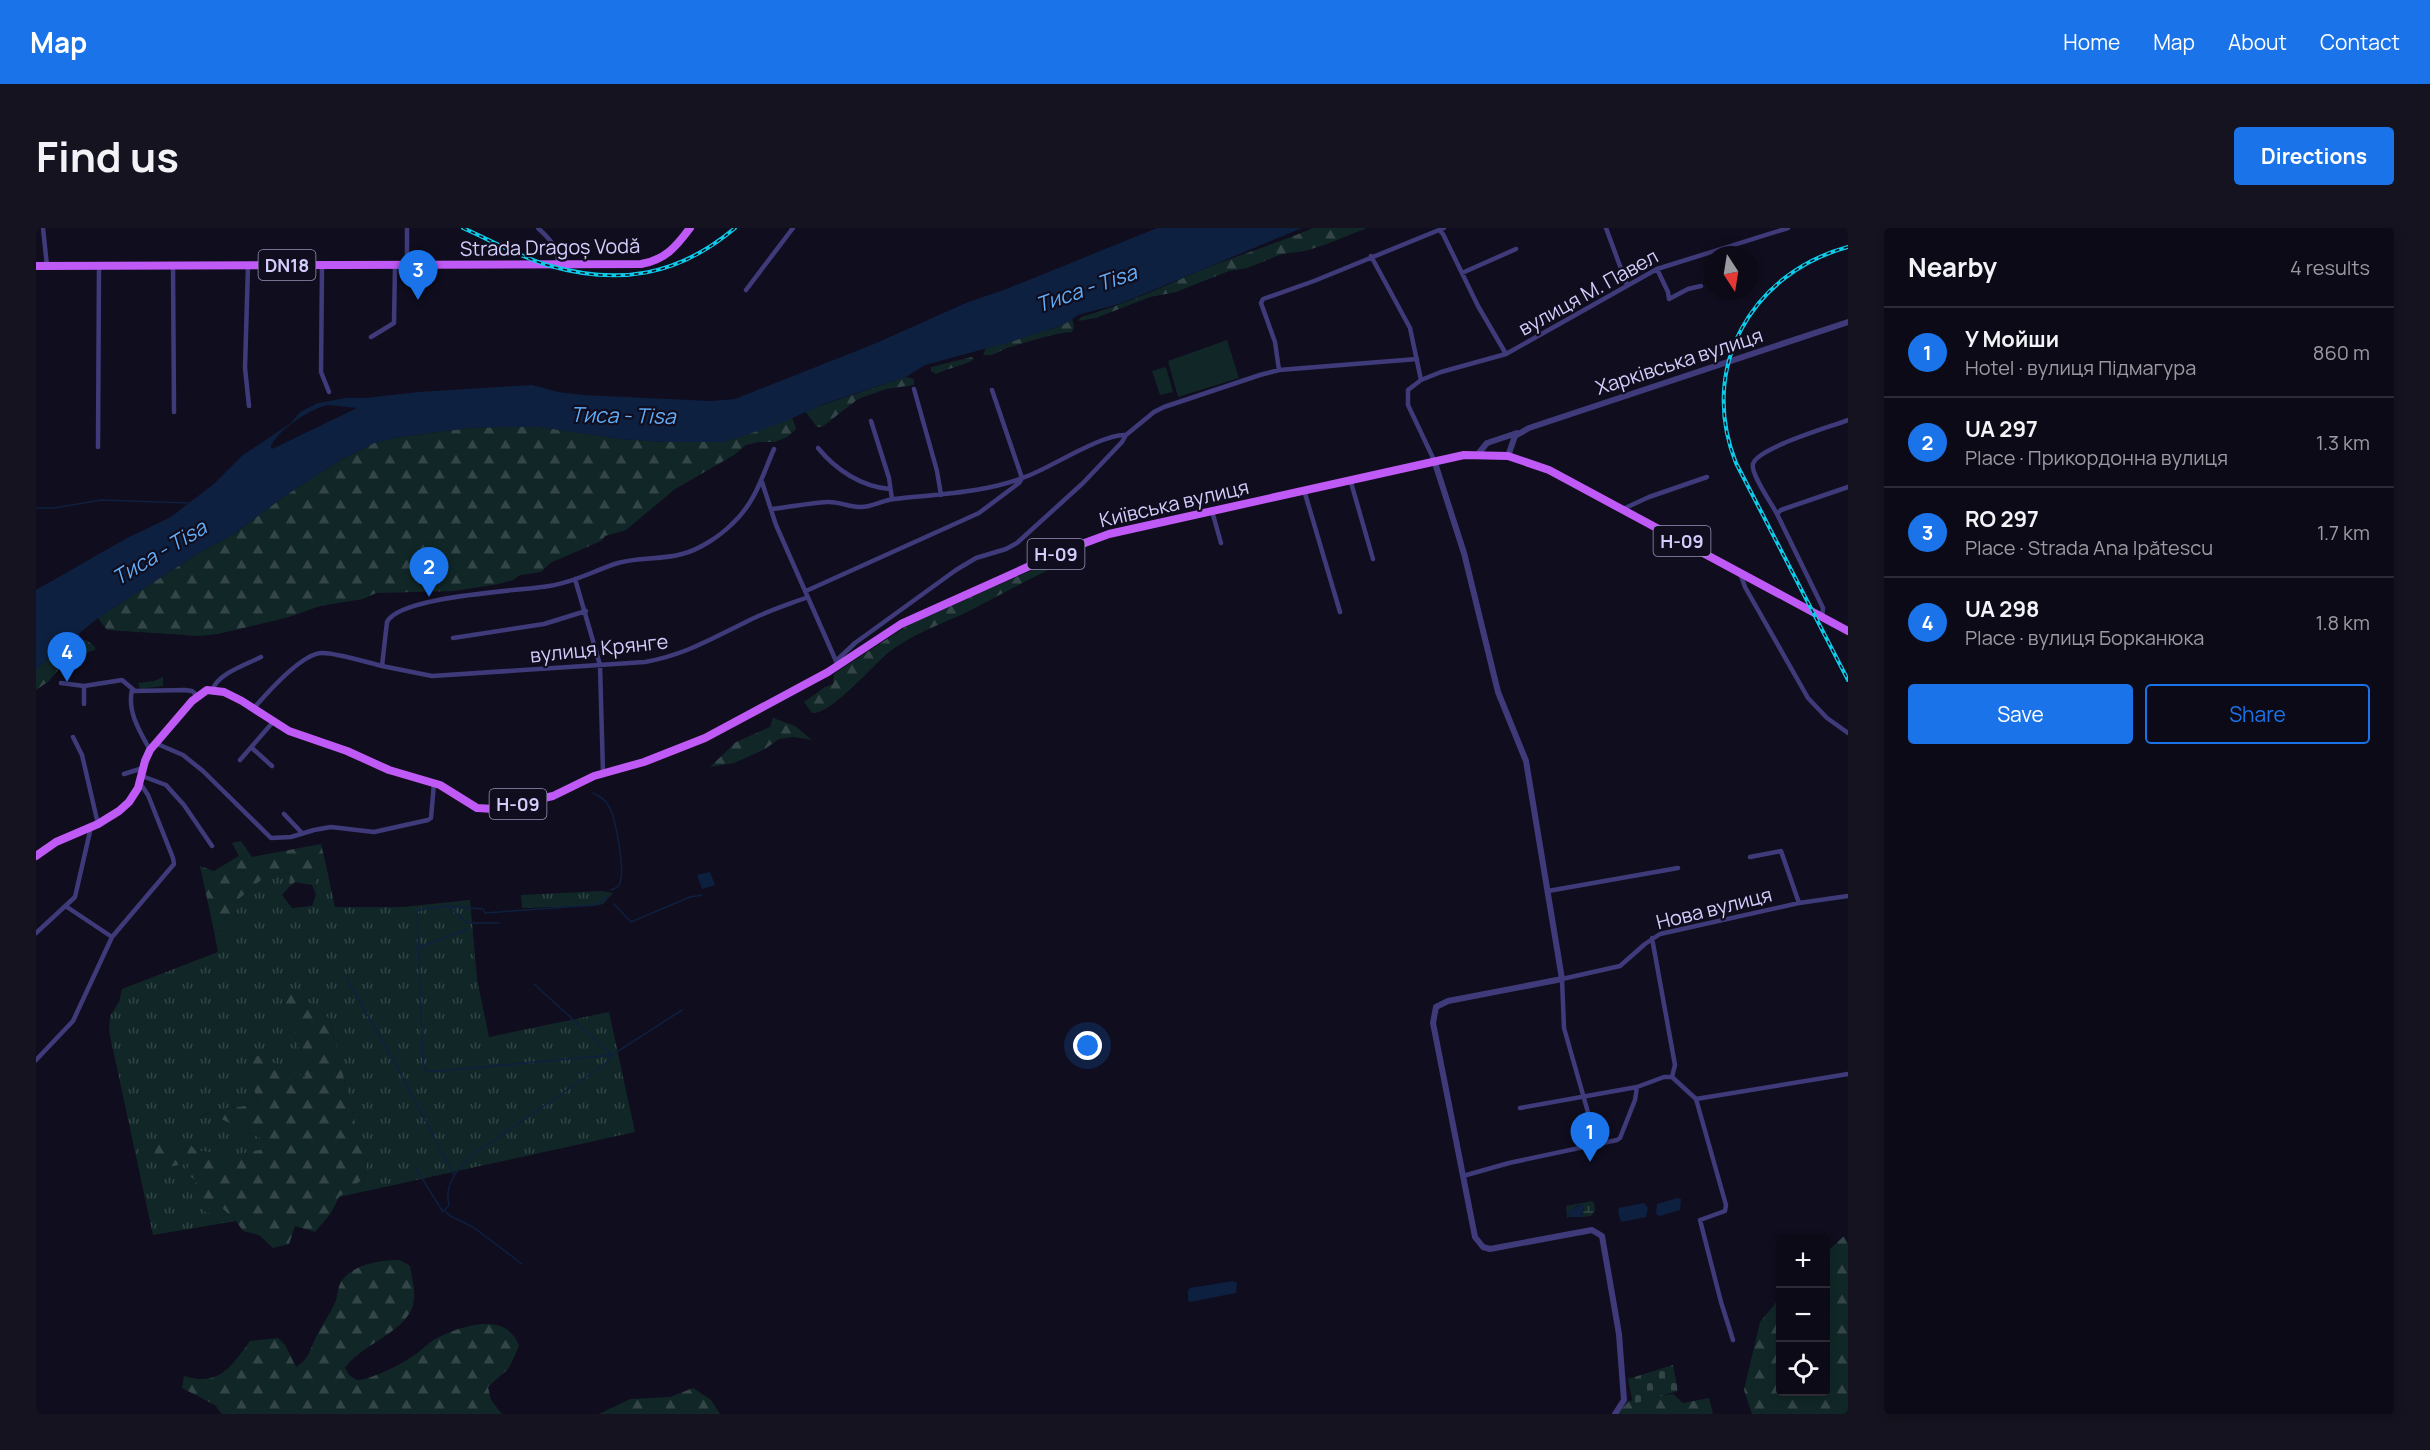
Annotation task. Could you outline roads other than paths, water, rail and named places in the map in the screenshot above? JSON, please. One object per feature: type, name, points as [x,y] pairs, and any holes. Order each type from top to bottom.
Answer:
[{"type":"main road","name":"Strada Dragoș Vodă","points":[[36,267],[641,264],[657,261],[675,247],[690,228]]},
{"type":"main road","name":"Київська вулиця","points":[[837,663],[902,624],[1063,551],[1109,534],[1434,460],[1478,454],[1508,456]]},
{"type":"main road","name":"Н-09","points":[[1508,456],[1549,470],[1848,631]]},
{"type":"main road","name":"Н-09","points":[[212,690],[224,692],[295,733],[347,751],[389,770],[434,783],[477,808],[494,809],[553,796],[603,772],[644,762],[705,738],[837,663]]},
{"type":"main road","points":[[36,856],[56,842],[95,825],[119,811],[129,802],[135,795],[153,746],[198,696],[212,690]]},
{"type":"street","points":[[43,228],[47,266]]},
{"type":"street","points":[[407,228],[407,265]]},
{"type":"street","points":[[538,228],[554,242],[558,265]]},
{"type":"street","points":[[746,290],[793,228]]},
{"type":"street","points":[[1606,228],[1627,285]]},
{"type":"street","name":"вулиця М. Павел","points":[[1421,380],[1441,372],[1506,354],[1657,269],[1788,228]]},
{"type":"street","points":[[1279,370],[1275,342],[1261,303],[1263,299],[1442,229],[1462,273],[1506,354]]},
{"type":"street","points":[[1462,273],[1516,249]]},
{"type":"street","points":[[1371,256],[1410,328],[1421,380],[1408,390],[1408,405],[1434,460],[1464,553],[1498,692],[1526,761],[1562,979],[1564,1028],[1597,1144]]},
{"type":"street","points":[[322,265],[321,372],[329,392]]},
{"type":"street","points":[[371,337],[394,321],[395,265]]},
{"type":"street","points":[[98,447],[99,266]]},
{"type":"street","points":[[173,266],[174,412]]},
{"type":"street","points":[[248,266],[245,368],[249,406]]},
{"type":"street","points":[[1657,269],[1669,299],[1688,289],[1701,286]]},
{"type":"street","name":"Харківська вулиця","points":[[1478,454],[1487,443],[1848,322]]},
{"type":"street","points":[[762,482],[776,525],[837,663],[855,643],[956,570],[976,558],[1006,549],[1017,543],[1083,483],[1126,435],[1154,412],[1225,386],[1279,370],[1417,359]]},
{"type":"street","points":[[914,389],[937,471],[941,495]]},
{"type":"street","points":[[992,390],[1022,478]]},
{"type":"street","points":[[1822,617],[1823,608],[1752,467],[1753,462],[1768,448],[1848,420]]},
{"type":"street","points":[[871,421],[892,499]]},
{"type":"street","points":[[1508,456],[1513,441],[1521,432]]},
{"type":"street","points":[[772,509],[829,502],[859,507],[878,505],[892,499],[941,495],[1022,478],[1108,438],[1120,434],[1126,435]]},
{"type":"street","points":[[818,448],[827,459],[856,479],[890,489]]},
{"type":"street","points":[[381,666],[387,622],[394,613],[431,601],[551,586],[639,558],[687,553],[732,524],[762,482],[774,449]]},
{"type":"street","points":[[1623,509],[1649,497],[1707,477]]},
{"type":"street","name":"вулиця Крянге","points":[[254,708],[281,679],[315,654],[327,654],[432,676],[600,665],[672,656],[714,640],[745,622],[979,513],[1019,483],[1022,478]]},
{"type":"street","points":[[1350,480],[1373,559]]},
{"type":"street","points":[[1777,514],[1781,510],[1848,488]]},
{"type":"street","points":[[1304,490],[1340,612]]},
{"type":"street","points":[[1212,511],[1221,543]]},
{"type":"street","points":[[1740,573],[1745,587],[1808,698],[1827,718],[1848,733]]},
{"type":"street","points":[[575,579],[600,665],[603,772]]},
{"type":"street","points":[[453,638],[544,624],[586,611]]},
{"type":"street","points":[[212,690],[214,684],[223,677],[261,657]]},
{"type":"street","points":[[61,683],[84,686],[122,680],[132,690],[148,692],[185,690],[192,691],[198,696]]},
{"type":"street","points":[[84,686],[84,704]]},
{"type":"street","points":[[132,690],[135,724],[153,746],[183,755],[203,771],[271,838],[291,837],[331,827],[374,832],[428,820],[434,783]]},
{"type":"street","points":[[240,760],[273,722]]},
{"type":"street","points":[[36,933],[67,907],[79,890],[95,825],[82,755],[73,737]]},
{"type":"street","points":[[252,748],[272,766]]},
{"type":"street","points":[[124,774],[141,776],[166,785],[184,805],[212,846]]},
{"type":"street","points":[[36,1060],[73,1022],[112,937],[174,864],[141,776]]},
{"type":"street","points":[[284,814],[302,833]]},
{"type":"street","points":[[1750,857],[1781,851],[1799,903]]},
{"type":"street","points":[[1548,891],[1678,868]]},
{"type":"street","name":"Нова вулиця","points":[[1562,979],[1620,966],[1652,938],[1660,934],[1799,903],[1848,897]]},
{"type":"street","points":[[67,907],[112,937]]},
{"type":"street","points":[[1652,938],[1675,1065],[1672,1077]]},
{"type":"street","points":[[1562,979],[1448,1001],[1436,1007],[1433,1023],[1475,1237],[1484,1247],[1490,1248],[1592,1230],[1602,1236],[1619,1334],[1624,1400],[1615,1414]]},
{"type":"street","points":[[1696,1099],[1848,1074]]},
{"type":"street","points":[[1520,1108],[1637,1087],[1664,1077],[1672,1077],[1696,1099],[1726,1205],[1725,1211],[1700,1220],[1720,1302],[1733,1340]]},
{"type":"street","points":[[1463,1176],[1509,1163],[1620,1138],[1635,1100],[1637,1087]]},
{"type":"water","name":"Тиса - Tisa","points":[[1157,228],[1302,228],[1122,303],[1078,315],[1065,324],[1014,341],[925,365],[906,377],[824,404],[779,424],[724,442],[620,439],[540,427],[499,427],[468,428],[400,437],[374,443],[344,458],[286,495],[235,533],[194,556],[98,618],[36,669],[36,590],[127,538],[171,517],[215,483],[243,455],[291,423],[300,412],[318,403],[346,398],[532,385],[558,392],[583,395],[711,401],[735,399],[874,344],[966,303]],"holes":[[[328,405],[357,408],[272,449],[271,446],[280,433],[313,410]]]},
{"type":"water","points":[[710,872],[715,885],[702,889],[697,875]]},
{"type":"water","points":[[1681,1199],[1680,1210],[1660,1216],[1656,1214],[1657,1204]]},
{"type":"water","points":[[1644,1203],[1648,1208],[1646,1217],[1621,1222],[1619,1208]]},
{"type":"water","points":[[1581,1204],[1584,1206],[1582,1217],[1570,1217],[1568,1212]]},
{"type":"water","points":[[1233,1281],[1237,1283],[1236,1293],[1190,1302],[1188,1300],[1190,1288]]},
{"type":"waterway","points":[[36,508],[54,508],[101,500],[190,503]]},
{"type":"waterway","points":[[593,793],[607,803],[617,832],[621,879],[618,886],[611,890]]},
{"type":"waterway","points":[[614,904],[631,922],[690,897],[702,895]]},
{"type":"waterway","points":[[499,923],[467,923],[448,906],[483,909],[485,913],[595,905],[609,896]]},
{"type":"waterway","points":[[448,906],[417,910],[423,1064],[427,1072],[612,1055],[534,984]]},
{"type":"waterway","points":[[420,947],[468,929]]},
{"type":"waterway","points":[[346,977],[454,1175]]},
{"type":"waterway","points":[[415,1167],[443,1212],[449,1205],[448,1191],[452,1178],[471,1156],[605,1064],[612,1055],[682,1010]]},
{"type":"waterway","points":[[446,1212],[473,1227],[522,1264]]},
{"type":"railway","points":[[463,228],[515,253],[547,265],[599,275],[647,272],[669,266],[692,257],[735,228]]},
{"type":"railway","points":[[1848,247],[1814,260],[1784,278],[1760,302],[1741,329],[1729,360],[1724,393],[1726,428],[1736,463],[1848,680]]},
{"type":"place","name":"RO 297","points":[[418,300]]},
{"type":"place","name":"UA 297","points":[[429,597]]},
{"type":"place","name":"UA 298","points":[[67,682]]},
{"type":"place","name":"У Мойши","points":[[1590,1162]]}]
